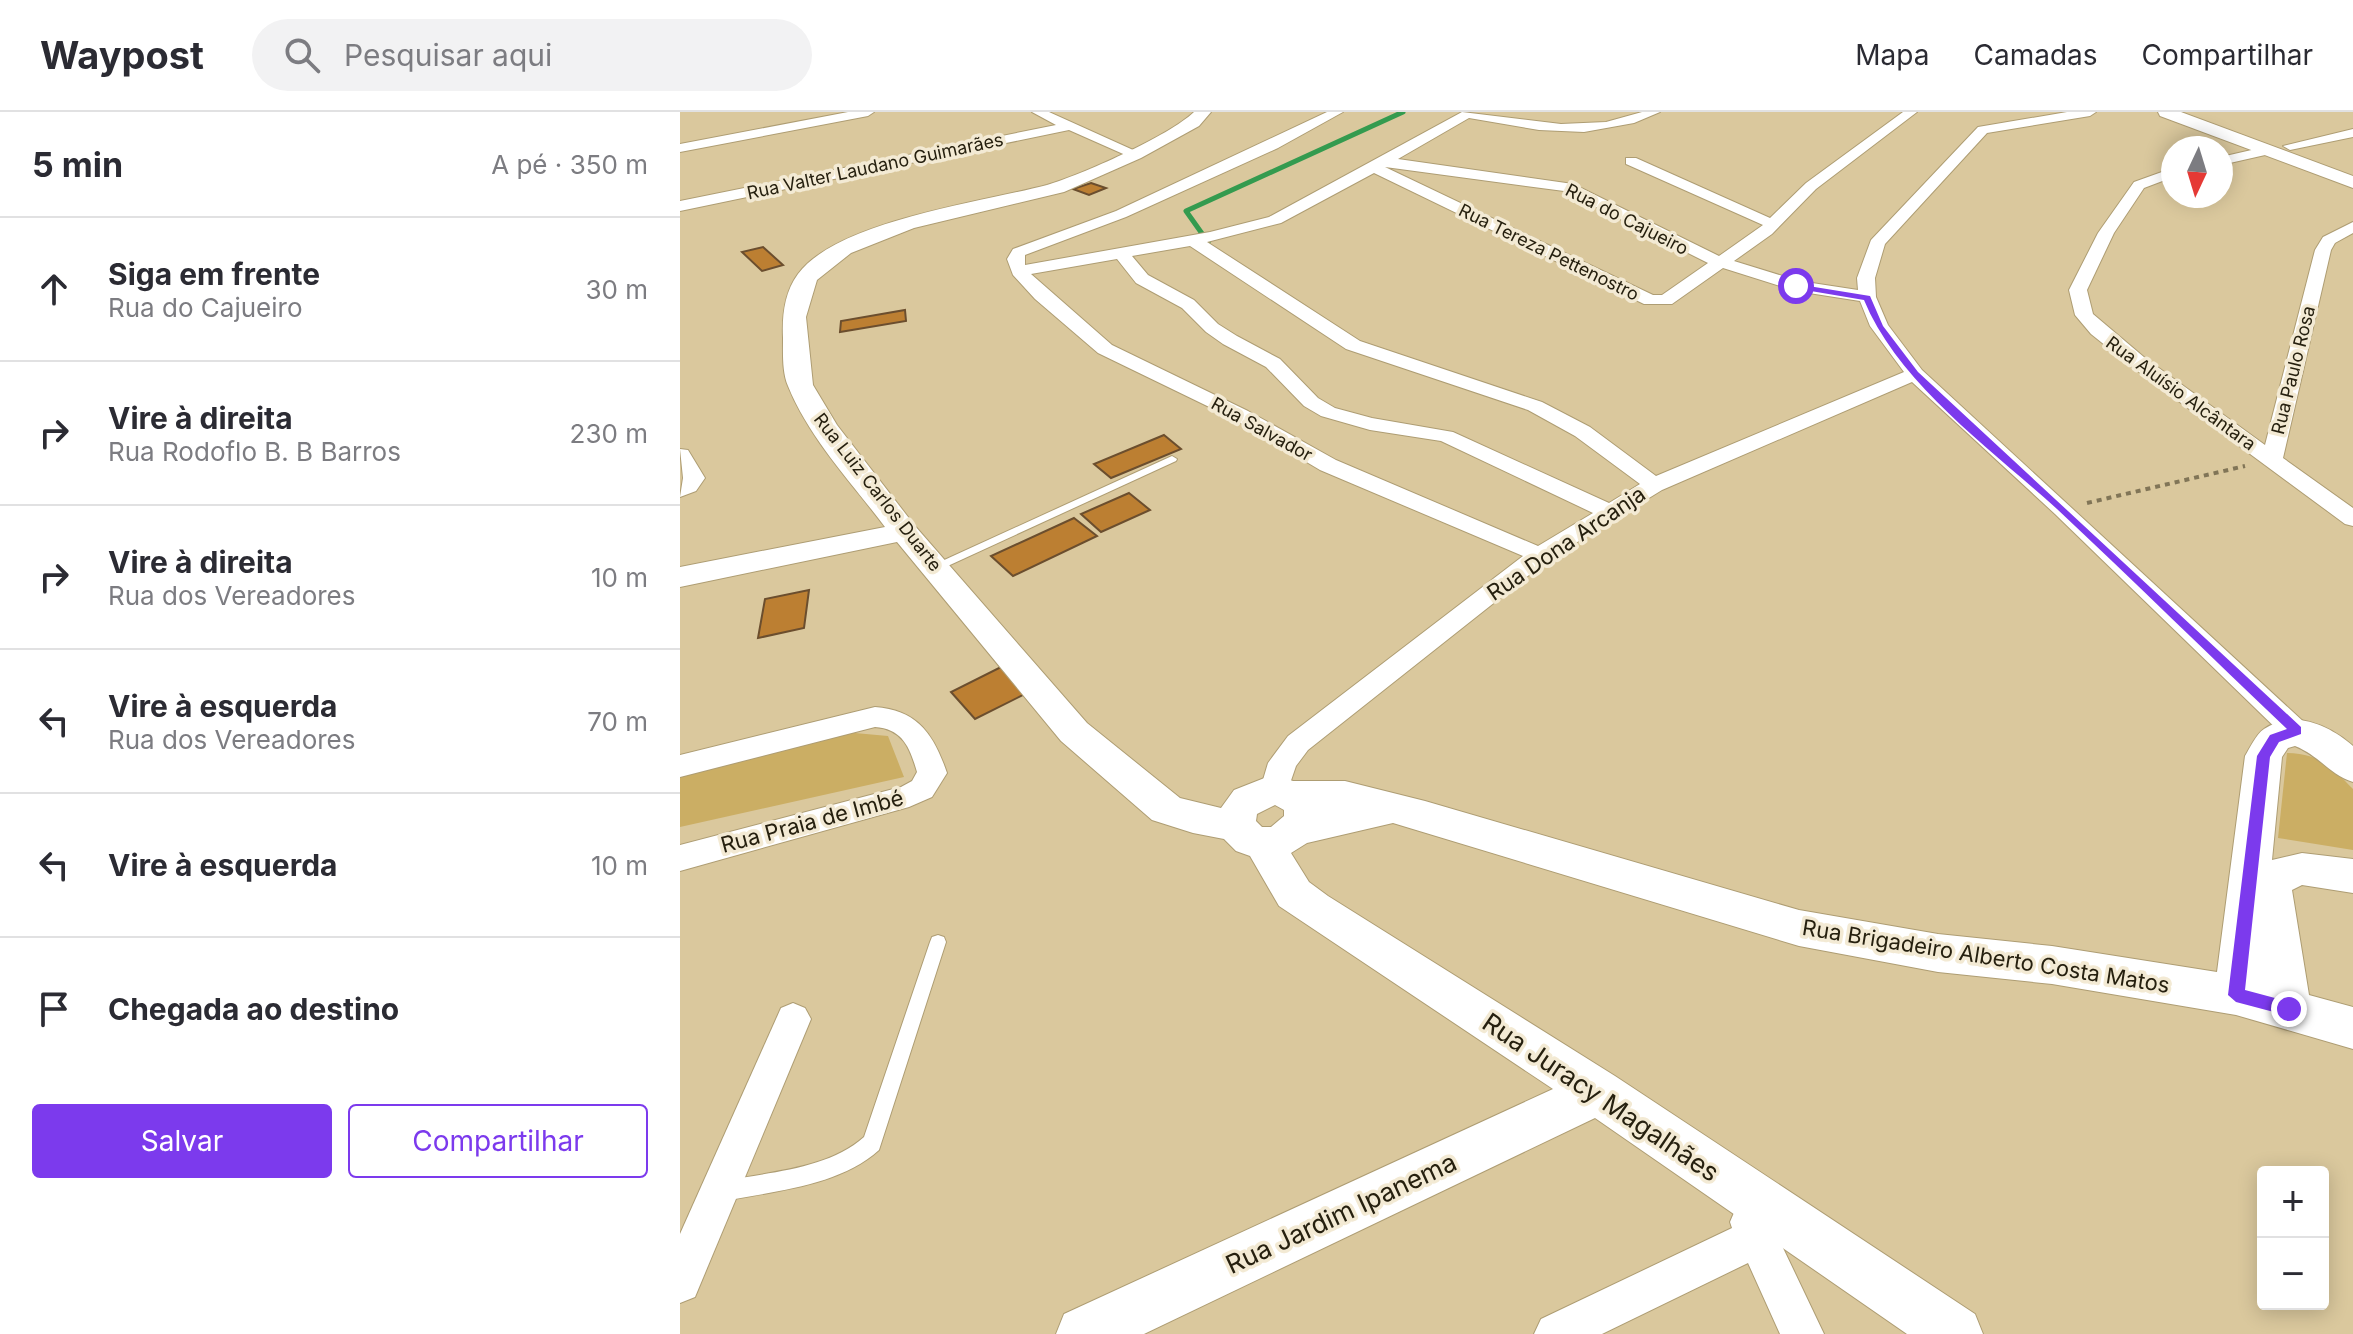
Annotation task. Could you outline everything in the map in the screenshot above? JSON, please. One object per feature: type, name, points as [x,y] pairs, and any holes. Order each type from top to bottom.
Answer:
[{"type":"street","points":[[680,148],[868,112]]},
{"type":"street","points":[[1038,112],[1135,154]]},
{"type":"street","name":"Rua Luiz Carlos Duarte","points":[[1203,112],[1193,122],[1135,154],[1057,188],[907,224],[871,237],[824,261],[807,277],[798,297],[794,317],[796,363],[800,385],[825,428],[904,532],[1074,732],[1166,809],[1193,818],[1273,817]]},
{"type":"street","points":[[1017,265],[1024,249],[1121,214],[1273,145],[1337,112]]},
{"type":"street","points":[[1017,265],[1120,252],[1243,230],[1291,213],[1469,113],[1536,127],[1575,130],[1621,125],[1654,112]]},
{"type":"street","name":"Rua Tereza Pettenostro","points":[[1376,163],[1650,300],[1666,300],[1774,224],[1811,186],[1911,112]]},
{"type":"street","points":[[2013,112],[1983,130],[1877,243],[1867,269],[1867,297],[1879,326],[1915,374],[2063,509],[2296,731],[2327,744],[2353,768]]},
{"type":"street","points":[[1983,130],[2090,112]]},
{"type":"street","points":[[2166,112],[2351,177]]},
{"type":"street","points":[[2199,112],[2290,146],[2351,177]]},
{"type":"street","name":"Rua Valter Laudano Guimarães","points":[[680,206],[1069,126]]},
{"type":"street","points":[[2290,146],[2353,133]]},
{"type":"street","points":[[2233,158],[2269,150]]},
{"type":"street","points":[[1631,161],[1747,215],[1774,224]]},
{"type":"street","name":"Rua do Cajueiro","points":[[1376,163],[1568,187],[1678,245],[1722,263],[1822,292],[1867,297]]},
{"type":"street","name":"Rua Aluísio Alcântara","points":[[2161,177],[2139,185],[2106,233],[2078,290],[2078,302],[2084,315],[2097,330],[2353,519]]},
{"type":"street","name":"Rua Paulo Rosa","points":[[2272,459],[2323,250],[2329,240],[2353,227]]},
{"type":"street","points":[[1223,259],[1243,230]]},
{"type":"street","points":[[1191,239],[1353,345],[1409,367],[1534,406],[1571,425],[1654,485]]},
{"type":"street","points":[[1120,252],[1142,279],[1188,304],[1212,328],[1230,340],[1273,363],[1311,402],[1328,412],[1370,424],[1446,436],[1610,512]]},
{"type":"street","name":"Rua Salvador","points":[[1017,265],[1051,304],[1105,349],[1226,408],[1328,465],[1540,555]]},
{"type":"street","name":"Rua Dona Arcanja","points":[[1273,817],[1282,763],[1298,743],[1540,555],[1654,485],[1915,374]]},
{"type":"street","points":[[680,455],[694,478],[680,490]]},
{"type":"street","points":[[680,577],[904,532]]},
{"type":"street","name":"Rua Praia de Imbé","points":[[680,766],[875,717],[890,717],[902,720],[923,743],[932,773],[922,789],[909,796],[680,858]]},
{"type":"street","points":[[2236,995],[2264,756],[2275,739],[2296,731]]},
{"type":"street","name":"Rua Brigadeiro Alberto Costa Matos","points":[[1273,817],[1390,809],[1454,824],[1799,928],[1938,953],[2052,965],[2236,995],[2353,1028]]},
{"type":"street","name":"Rua Juracy Magalhães","points":[[1273,817],[1294,894],[1598,1092],[1955,1334]]},
{"type":"street","points":[[2289,1009],[2271,890],[2277,875],[2302,869],[2353,876]]},
{"type":"street","points":[[680,1282],[700,1212],[793,1019]]},
{"type":"street","name":"Rua Jardim Ipanema","points":[[1084,1334],[1598,1092]]},
{"type":"street","points":[[1734,1185],[1802,1334]]},
{"type":"street","points":[[1556,1334],[1757,1237]]},
{"type":"lane","points":[[935,567],[1172,459]]},
{"type":"lane","points":[[700,1212],[863,1155],[872,1143],[938,942]]},
{"type":"path","name":"Rua Paulo Rosa","points":[[2063,509],[2272,459]]},
{"type":"shaded area","points":[[844,732],[888,736],[904,777],[680,827],[680,773]]},
{"type":"shaded area","points":[[2287,753],[2317,759],[2353,789],[2353,850],[2278,838]]},
{"type":"building","points":[[1091,183],[1106,188],[1089,195],[1073,189]]},
{"type":"building","points":[[763,247],[783,265],[762,271],[742,252]]},
{"type":"building","points":[[905,310],[906,321],[840,332],[841,321]]},
{"type":"building","points":[[1164,435],[1181,449],[1111,478],[1094,464]]},
{"type":"building","points":[[1129,493],[1150,510],[1101,532],[1081,514]]},
{"type":"building","points":[[1074,518],[1097,536],[1013,576],[991,556]]},
{"type":"building","points":[[809,590],[804,628],[758,638],[765,599]]},
{"type":"building","points":[[1001,667],[1025,694],[975,719],[951,692]]},
{"type":"waterway","points":[[1208,242],[1186,211],[1403,112]]},
{"type":"route","points":[[1796,286],[1846,297],[1867,297],[1879,326],[1915,374],[2063,509],[2296,731],[2275,739],[2264,756],[2236,995],[2289,1009]]}]
